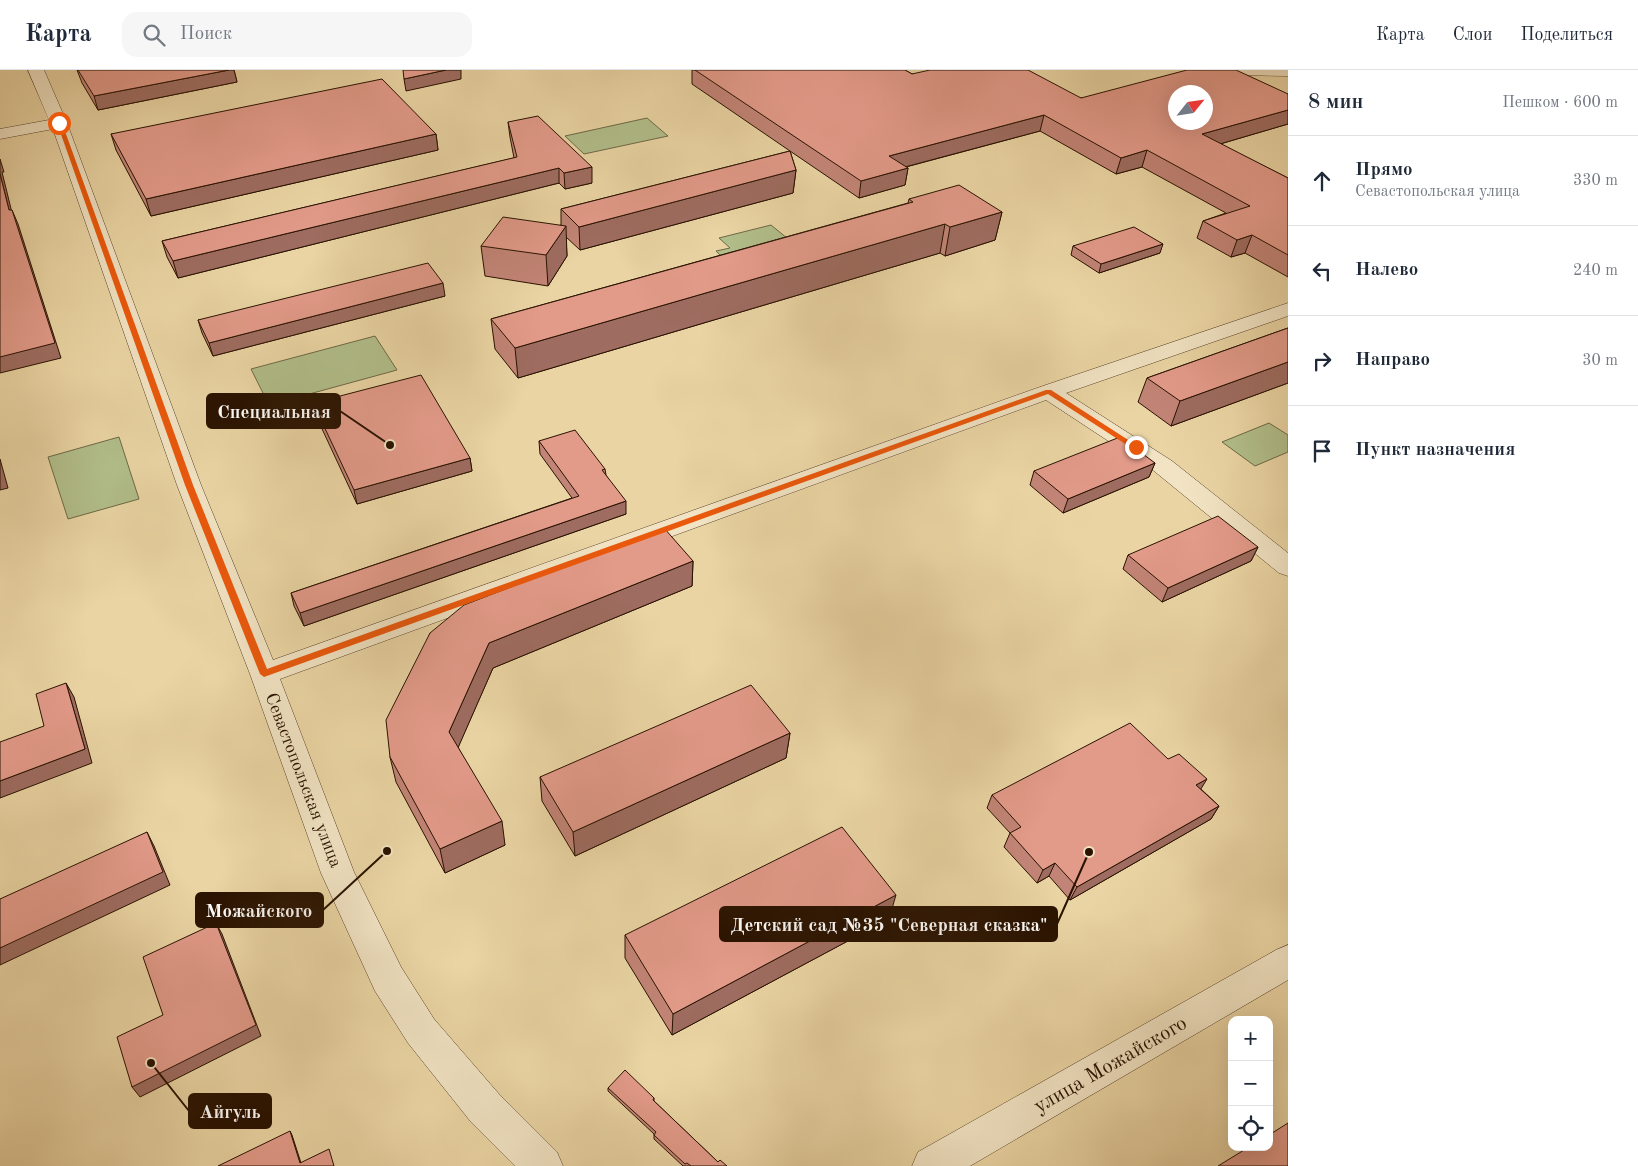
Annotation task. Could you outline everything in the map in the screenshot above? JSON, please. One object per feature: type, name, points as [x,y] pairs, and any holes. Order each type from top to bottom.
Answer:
[{"type":"street","name":"Севастопольская улица","points":[[36,70],[59,123],[189,485],[264,674],[338,873],[388,979],[421,1031],[485,1108],[543,1166]]},
{"type":"street","points":[[1235,70],[1288,71]]},
{"type":"street","points":[[0,134],[59,123]]},
{"type":"street","points":[[264,674],[1048,392],[1288,309]]},
{"type":"street","points":[[1048,392],[1163,466],[1288,567]]},
{"type":"street","name":"улица Можайского","points":[[932,1166],[1288,961]]},
{"type":"green space","points":[[647,118],[668,136],[584,154],[565,136]]},
{"type":"green space","points":[[771,225],[793,243],[726,261],[716,251],[730,248],[719,238]]},
{"type":"green space","points":[[375,336],[397,370],[269,405],[251,369]]},
{"type":"green space","points":[[1269,423],[1288,435],[1288,452],[1255,466],[1222,442]]},
{"type":"green space","points":[[119,437],[139,499],[68,519],[48,457]]},
{"type":"building","points":[[78,70],[229,70],[94,96]]},
{"type":"building","points":[[403,70],[446,70],[404,79]]},
{"type":"building","points":[[695,70],[905,70],[912,74],[930,70],[1028,70],[1081,98],[1187,70],[1236,70],[1288,94],[1288,110],[1202,134],[1288,178],[1288,255],[1252,235],[1237,240],[1203,221],[1250,206],[1147,150],[1121,158],[1044,115],[889,156],[908,168],[861,181]]},
{"type":"building","points":[[382,79],[436,134],[146,199],[111,134]]},
{"type":"building","points":[[538,116],[592,167],[564,173],[559,168],[173,261],[162,241],[517,157],[508,122]]},
{"type":"building","points":[[790,151],[796,170],[579,227],[561,209]]},
{"type":"building","points":[[0,174],[9,210],[12,210],[55,343],[0,357]]},
{"type":"building","points":[[959,185],[1002,212],[950,227],[945,224],[515,348],[491,319],[913,202],[909,199]]},
{"type":"building","points":[[503,217],[566,226],[546,255],[481,246]]},
{"type":"building","points":[[1134,227],[1163,244],[1101,264],[1073,246]]},
{"type":"building","points":[[428,263],[443,283],[209,343],[198,320]]},
{"type":"building","points":[[1288,328],[1288,362],[1180,401],[1147,378]]},
{"type":"building","points":[[421,375],[470,458],[354,490],[313,403]]},
{"type":"building","points":[[575,430],[605,469],[602,470],[626,501],[300,613],[291,593],[579,496],[539,441]]},
{"type":"building","points":[[1120,437],[1155,463],[1068,499],[1034,471]]},
{"type":"building","points":[[1218,516],[1258,547],[1168,588],[1128,555]]},
{"type":"building","points":[[664,528],[693,561],[489,643],[449,732],[502,821],[440,849],[390,757],[386,720],[430,633],[464,605]]},
{"type":"building","points":[[66,683],[85,749],[0,781],[0,742],[44,726],[36,694]]},
{"type":"building","points":[[751,685],[790,733],[573,832],[540,777]]},
{"type":"building","points":[[1130,723],[1168,759],[1179,754],[1207,779],[1196,785],[1219,806],[1077,887],[1055,863],[1043,870],[1010,833],[1021,827],[992,795]]},
{"type":"building","points":[[842,827],[896,895],[673,1014],[625,935]]},
{"type":"building","points":[[147,832],[163,872],[0,948],[0,899]]},
{"type":"building","points":[[216,923],[256,1025],[132,1087],[117,1037],[163,1015],[143,957]]},
{"type":"building","points":[[625,1070],[654,1098],[653,1100],[718,1162],[720,1160],[727,1166],[691,1166],[687,1163],[685,1164],[654,1135],[656,1132],[608,1088]]},
{"type":"building","points":[[1288,1123],[1288,1166],[1218,1166],[1242,1151],[1273,1151],[1273,1132]]},
{"type":"building","points":[[290,1131],[300,1163],[329,1149],[334,1166],[218,1166]]},
{"type":"place","name":"Специальная","points":[[390,445]]},
{"type":"place","name":"Можайского","points":[[387,851]]},
{"type":"place","name":"Детский сад №35 \"Северная сказка\"","points":[[1089,852]]},
{"type":"place","name":"Айгуль","points":[[151,1063]]},
{"type":"route","points":[[59,123],[189,485],[264,674],[1048,392],[1136,447]]}]
